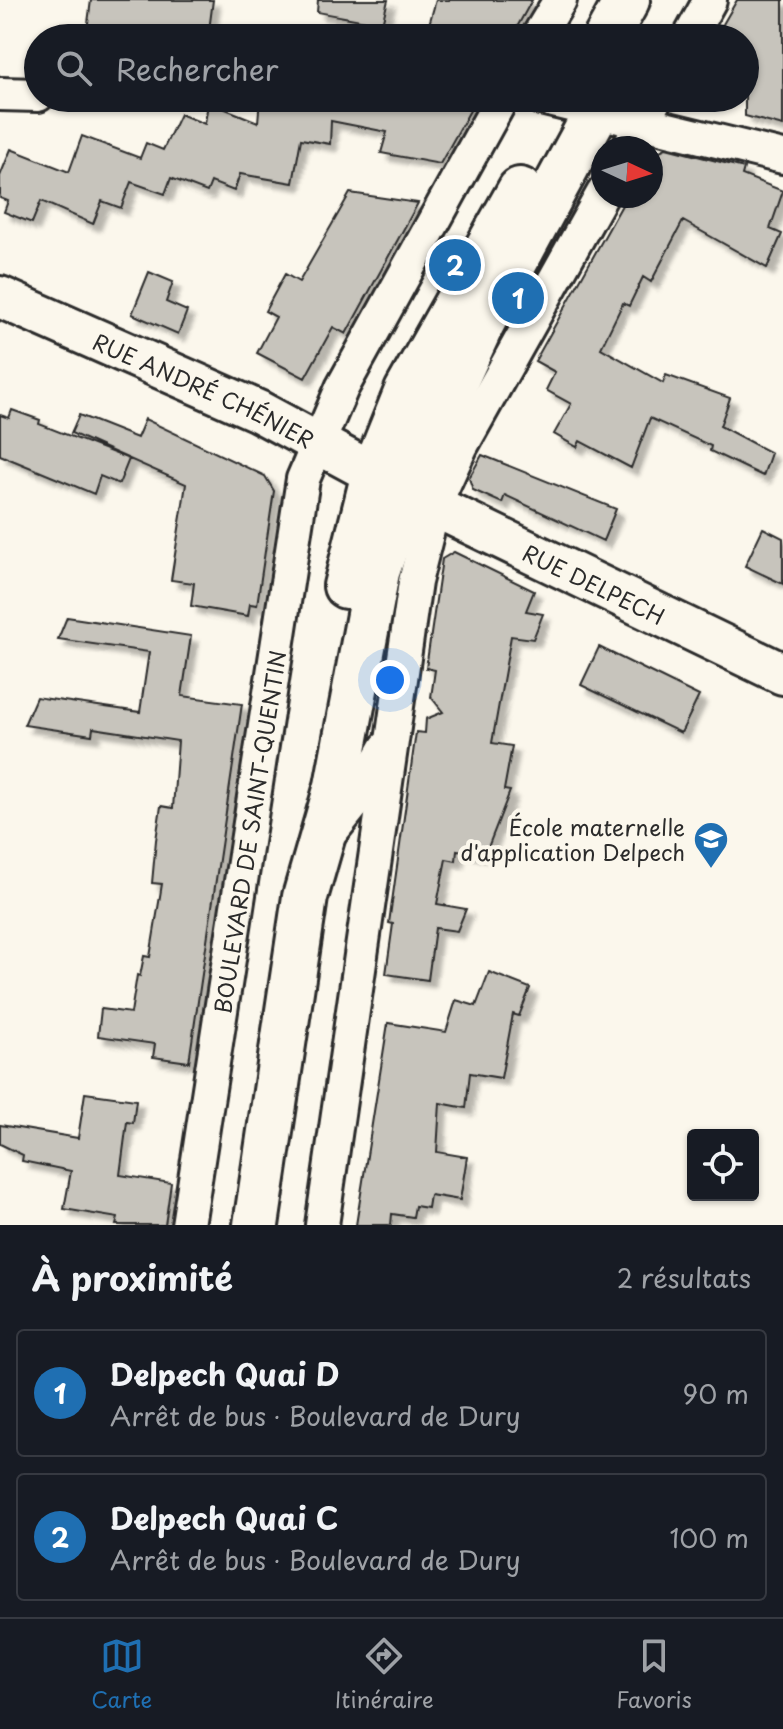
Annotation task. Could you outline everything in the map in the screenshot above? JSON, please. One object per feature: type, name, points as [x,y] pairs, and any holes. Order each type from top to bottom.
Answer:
[{"type":"main road","points":[[614,24],[627,0]]},
{"type":"main road","points":[[644,24],[657,0]]},
{"type":"main road","points":[[256,1225],[305,897],[337,786],[377,572],[404,489],[482,323],[572,112]]},
{"type":"main road","points":[[305,897],[303,825],[351,558],[404,489]]},
{"type":"street","points":[[545,24],[560,0]]},
{"type":"street","points":[[697,24],[710,0]]},
{"type":"street","points":[[0,94],[24,95]]},
{"type":"street","name":"BOULEVARD DE SAINT-QUENTIN","points":[[188,1225],[295,511],[316,441],[352,369],[494,112]]},
{"type":"street","points":[[607,112],[783,157]]},
{"type":"street","points":[[322,1225],[415,582],[404,489],[461,447],[595,208]]},
{"type":"street","name":"RUE ANDRÉ CHÉNIER","points":[[0,297],[258,411],[404,489]]},
{"type":"street","name":"RUE DELPECH","points":[[404,489],[783,674]]},
{"type":"street","points":[[319,848],[356,801],[396,730]]},
{"type":"building","points":[[91,0],[213,0],[210,24],[88,24]]},
{"type":"building","points":[[318,0],[388,0],[382,24],[317,12]]},
{"type":"building","points":[[436,0],[532,0],[519,24],[429,24]]},
{"type":"building","points":[[737,0],[783,0],[783,126],[745,116],[745,112],[759,112],[759,24],[723,24]]},
{"type":"building","points":[[207,112],[233,112],[258,122],[259,112],[469,112],[440,164],[381,153],[387,132],[331,121],[330,144],[301,139],[293,183],[240,174],[234,191],[211,182],[207,192],[171,178],[165,194],[131,182],[121,208],[102,201],[93,224],[41,201],[32,223],[4,212],[8,201],[0,198],[0,176],[11,149],[69,172],[82,136],[140,158],[146,143],[163,150],[180,114],[205,124]]},
{"type":"building","points":[[663,149],[744,168],[742,175],[783,191],[770,229],[782,234],[767,268],[683,221],[651,282],[643,277],[629,306],[623,303],[601,348],[663,383],[666,375],[730,398],[720,426],[771,453],[763,476],[710,451],[711,446],[650,418],[631,468],[580,441],[577,447],[554,434],[571,404],[546,390],[555,372],[535,361],[620,208],[663,208]]},
{"type":"building","points":[[350,193],[418,203],[346,334],[333,327],[305,378],[257,353],[276,317],[265,311],[285,274],[299,282]]},
{"type":"building","points":[[149,272],[173,282],[166,302],[187,311],[178,334],[132,314]]},
{"type":"building","points":[[12,410],[40,420],[39,424],[129,459],[119,484],[100,476],[94,494],[0,455],[0,415],[9,418]]},
{"type":"building","points":[[79,415],[137,438],[145,419],[265,476],[274,491],[257,605],[250,604],[248,616],[191,606],[194,583],[171,580],[186,484],[71,433]]},
{"type":"building","points":[[482,455],[616,509],[603,541],[505,495],[502,503],[473,490],[469,478]]},
{"type":"building","points":[[763,528],[783,538],[783,584],[745,566]]},
{"type":"building","points":[[454,552],[534,591],[526,611],[543,614],[533,639],[511,636],[492,743],[512,746],[504,790],[510,791],[485,855],[457,850],[456,861],[446,859],[437,904],[466,909],[457,931],[435,928],[428,980],[386,974],[393,924],[389,923],[416,732],[425,733],[426,719],[443,712],[431,697],[435,670],[426,668],[442,559]]},
{"type":"building","points":[[67,617],[191,636],[182,696],[242,704],[189,1062],[153,1057],[155,1044],[98,1036],[101,1009],[131,1013],[137,975],[140,976],[144,956],[150,957],[162,884],[152,883],[156,840],[161,806],[173,808],[178,741],[93,728],[92,735],[24,725],[36,697],[140,712],[149,652],[58,639]]},
{"type":"building","points":[[599,647],[699,696],[681,733],[581,685]]},
{"type":"building","points":[[489,972],[530,988],[519,1016],[513,1014],[501,1078],[470,1073],[466,1108],[440,1103],[437,1152],[467,1157],[460,1200],[430,1195],[428,1208],[415,1206],[413,1217],[392,1214],[391,1225],[356,1225],[388,1023],[446,1032],[456,1000],[476,1006]]},
{"type":"building","points":[[85,1093],[136,1100],[133,1123],[127,1122],[120,1175],[171,1183],[165,1225],[116,1225],[118,1218],[64,1209],[71,1171],[22,1161],[23,1155],[0,1144],[0,1125],[78,1138]]},
{"type":"place","name":"Delpech Quai C","points":[[455,265]]},
{"type":"place","name":"Delpech Quai D","points":[[518,298]]},
{"type":"place","name":"École maternelle d'application Delpech","points":[[711,870]]}]
